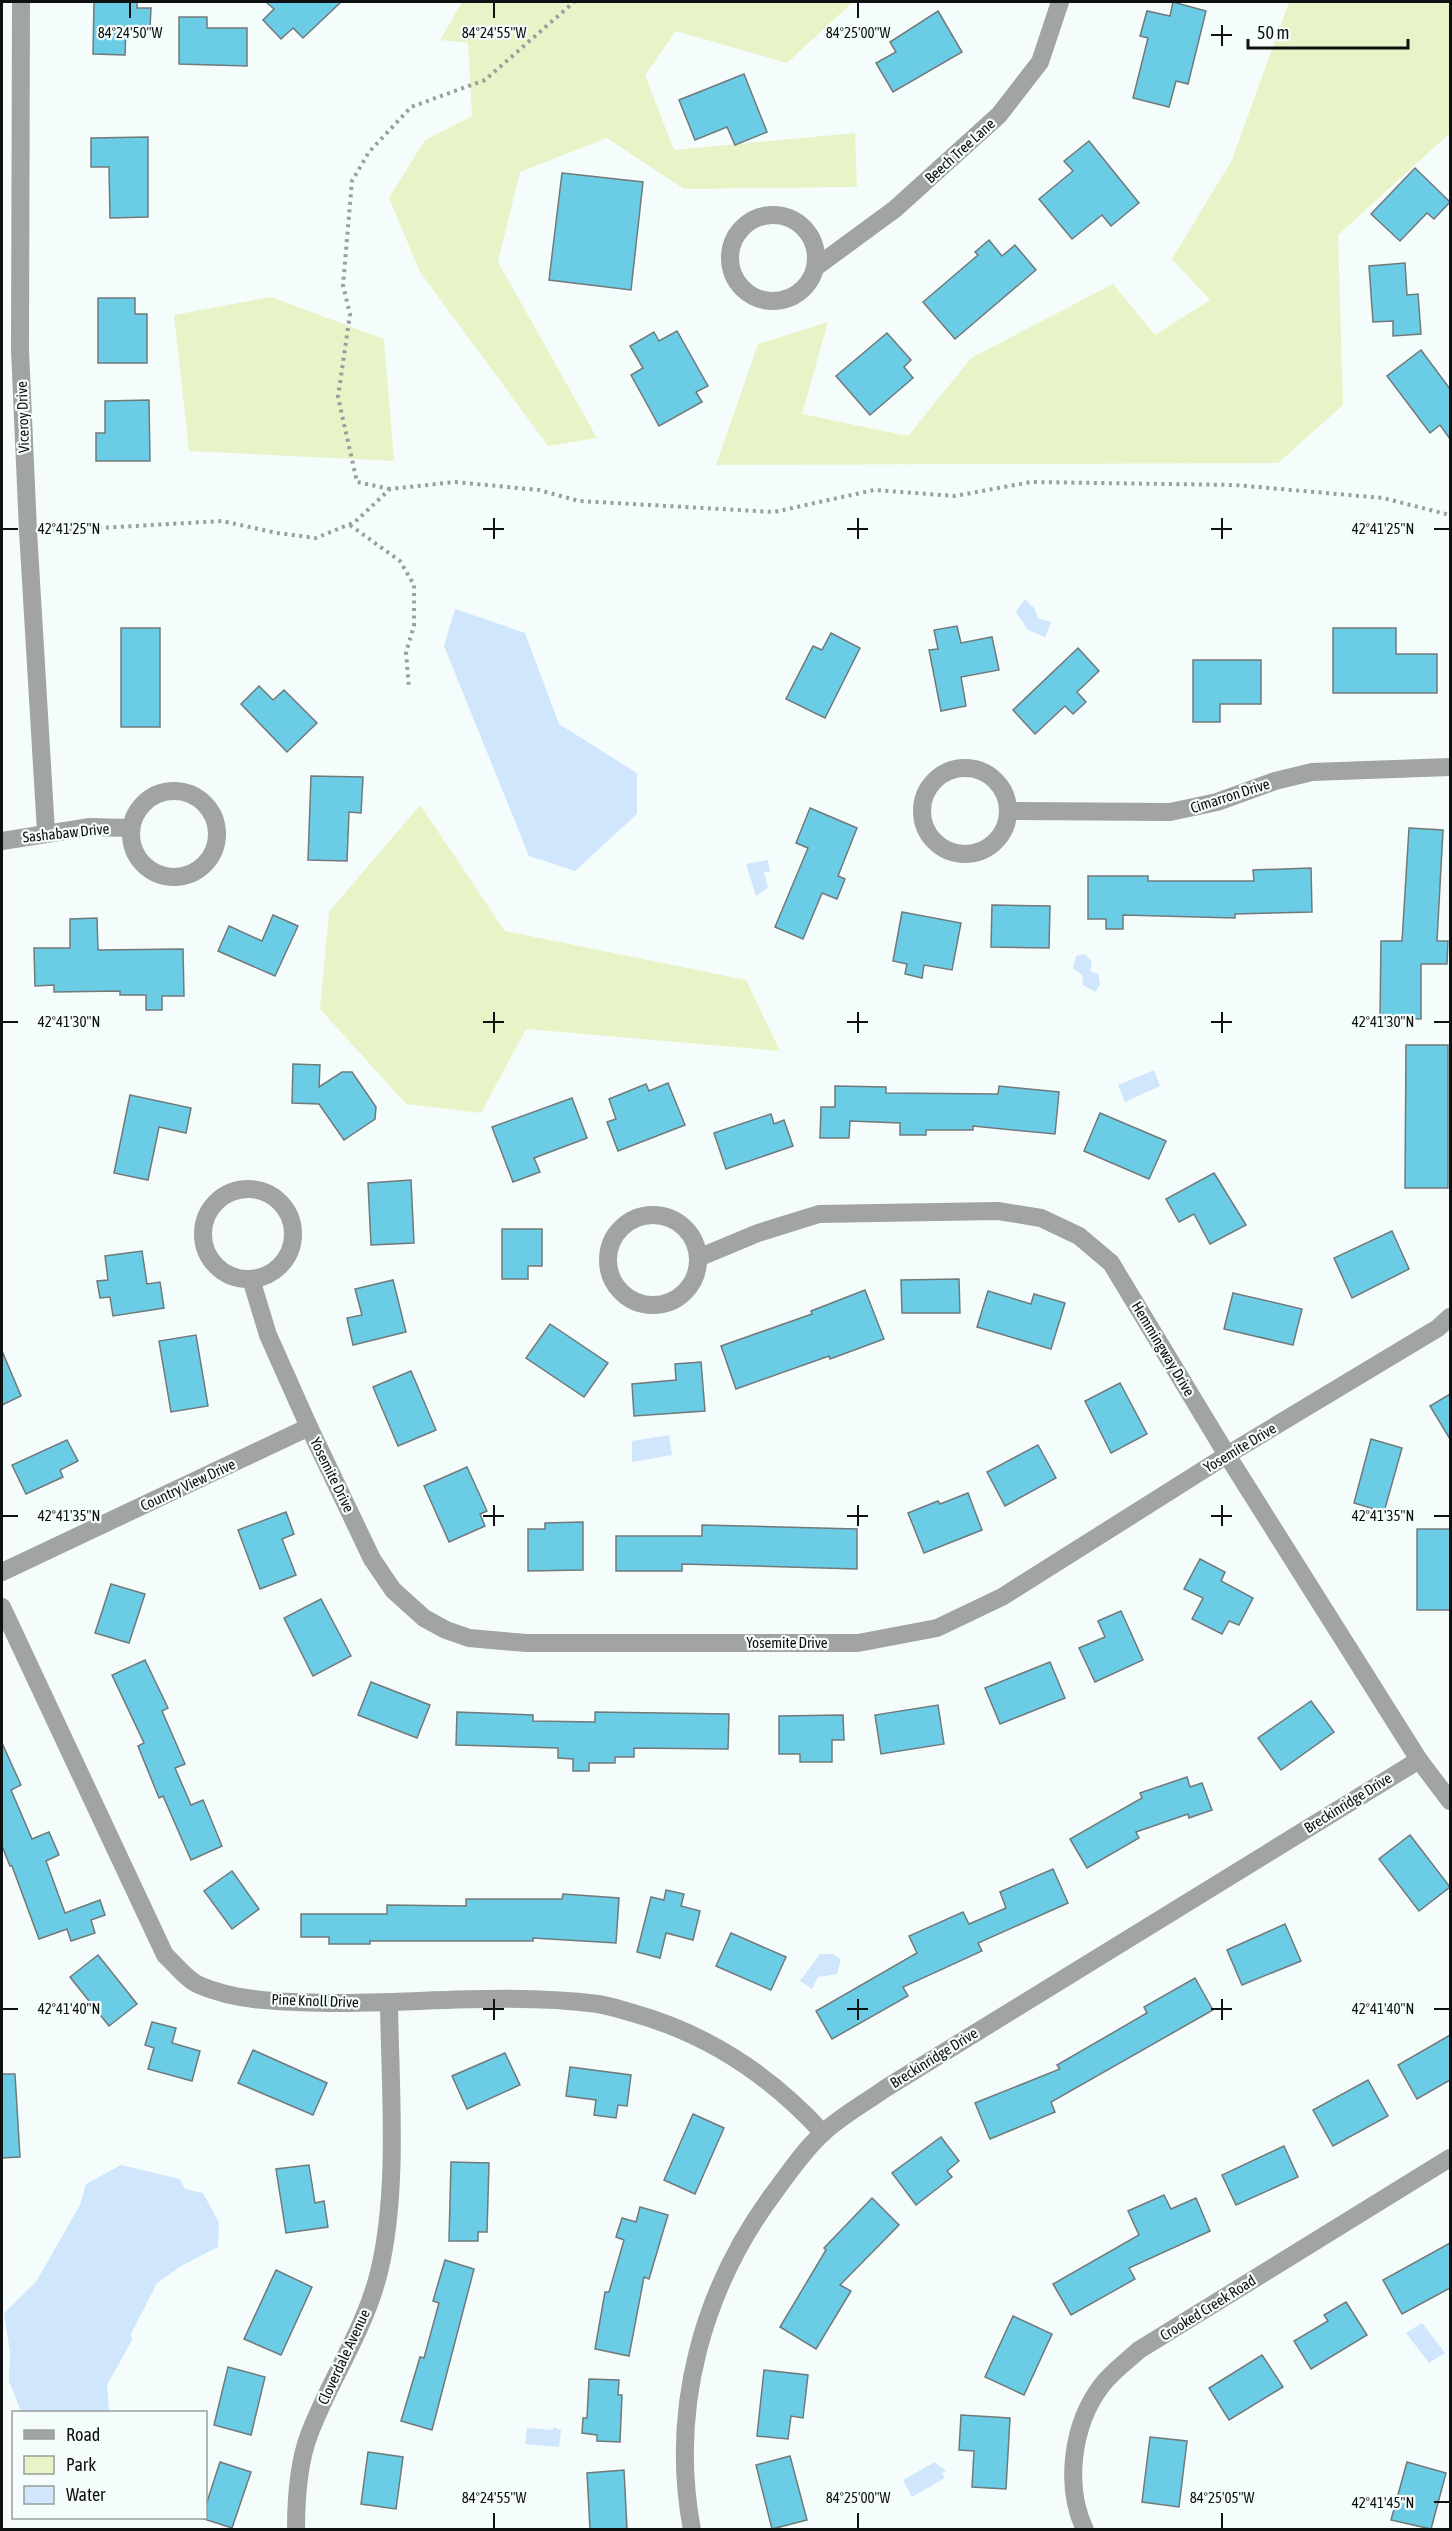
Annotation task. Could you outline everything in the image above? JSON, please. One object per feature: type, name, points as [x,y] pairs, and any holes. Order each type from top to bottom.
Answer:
[{"type":"street","name":"Viceroy Drive","points":[[21,2],[20,350],[46,832]]},
{"type":"street","name":"Beech Tree Lane","points":[[816,267],[817,255],[809,234],[792,219],[782,216],[770,215],[749,222],[734,239],[730,250],[732,272],[737,282],[754,297],[765,301],[787,299],[797,294],[812,277],[816,267],[895,209],[999,115],[1040,62],[1060,2]]},
{"type":"street","name":"Cimarron Drive","points":[[1008,811],[1170,812],[1217,802],[1275,781],[1312,772],[1450,767]]},
{"type":"street","points":[[965,768],[987,773],[996,780],[1003,789],[1008,811],[1003,833],[996,842],[987,849],[965,854],[954,853],[934,842],[923,822],[921,811],[923,800],[934,780],[943,773],[965,768]]},
{"type":"street","name":"Sashabaw Drive","points":[[172,791],[187,792],[200,799],[210,809],[216,823],[218,837],[215,851],[207,863],[196,872],[183,877],[169,878],[156,874],[144,866],[131,842],[131,828],[136,814],[145,802],[158,794],[172,791]]},
{"type":"street","name":"Sashabaw Drive","points":[[2,841],[46,832],[90,827],[131,828]]},
{"type":"street","points":[[246,1189],[257,1190],[278,1200],[291,1220],[293,1231],[288,1254],[282,1264],[262,1277],[251,1279],[239,1278],[218,1268],[205,1248],[203,1237],[204,1225],[214,1204],[223,1196],[246,1189]]},
{"type":"street","name":"Hemmingway Drive","points":[[698,1258],[758,1233],[819,1214],[998,1211],[1041,1218],[1079,1236],[1111,1263],[1227,1455],[1419,1760],[1450,1801]]},
{"type":"street","points":[[649,1215],[663,1216],[677,1222],[688,1231],[695,1243],[698,1258],[697,1274],[690,1287],[672,1300],[650,1305],[635,1302],[622,1293],[613,1281],[608,1266],[609,1252],[615,1236],[635,1219],[649,1215]]},
{"type":"street","name":"Yosemite Drive","points":[[251,1279],[268,1335],[309,1427],[372,1559],[393,1590],[406,1605],[446,1630],[469,1638],[526,1643],[858,1643],[937,1628],[1002,1597],[1227,1455],[1438,1328],[1450,1317]]},
{"type":"street","name":"Country View Drive","points":[[2,1572],[309,1427]]},
{"type":"street","name":"Pine Knoll Drive","points":[[2,1607],[165,1955],[197,1985],[235,1997],[306,2002],[389,2003],[485,1998],[599,2004],[668,2023],[722,2050],[766,2078],[823,2133]]},
{"type":"street","name":"Breckinridge Drive","points":[[692,2529],[686,2501],[685,2429],[698,2345],[713,2300],[752,2223],[823,2133],[886,2088],[1419,1760]]},
{"type":"street","name":"Cloverdale Avenue","points":[[296,2529],[299,2478],[308,2437],[328,2389],[356,2337],[380,2270],[390,2199],[389,2003]]},
{"type":"street","name":"Crooked Creek Road","points":[[1085,2529],[1077,2513],[1072,2468],[1082,2420],[1102,2384],[1139,2350],[1450,2158]]},
{"type":"path","points":[[574,2],[484,80],[411,107],[369,152],[352,181],[343,285],[350,314],[338,397],[357,482],[390,489],[455,482],[539,490],[579,501],[774,512],[874,490],[956,496],[1032,482],[1235,485],[1383,498],[1450,515]]},
{"type":"path","points":[[28,531],[222,521],[277,533],[316,538],[350,524],[390,489]]},
{"type":"path","points":[[350,524],[400,561],[414,585],[414,626],[406,652],[409,688]]},
{"type":"green space","points":[[462,2],[853,2],[787,63],[676,31],[645,75],[674,150],[855,133],[857,187],[684,189],[607,138],[520,172],[498,262],[597,438],[548,446],[420,272],[389,198],[425,140],[472,116],[468,43],[440,40]]},
{"type":"green space","points":[[1289,2],[1450,2],[1450,133],[1338,235],[1343,405],[1278,463],[716,465],[758,344],[828,322],[802,414],[908,436],[971,358],[1113,284],[1155,335],[1210,300],[1172,259],[1232,160]]},
{"type":"green space","points":[[271,297],[384,339],[394,461],[189,451],[174,315]]},
{"type":"green space","points":[[420,805],[505,931],[746,980],[780,1051],[526,1029],[481,1113],[406,1104],[320,1009],[329,912]]},
{"type":"water","points":[[1025,599],[1034,608],[1038,618],[1051,622],[1045,637],[1028,630],[1016,612]]},
{"type":"water","points":[[455,609],[525,633],[559,724],[637,773],[637,814],[575,871],[529,856],[444,646]]},
{"type":"water","points":[[768,860],[770,872],[764,872],[768,888],[756,896],[746,864]]},
{"type":"water","points":[[1085,954],[1092,962],[1090,971],[1098,974],[1100,985],[1095,992],[1083,985],[1082,975],[1073,968],[1076,956]]},
{"type":"water","points":[[1154,1070],[1160,1086],[1125,1102],[1118,1085]]},
{"type":"water","points":[[669,1435],[672,1455],[632,1462],[632,1441]]},
{"type":"water","points":[[820,1954],[832,1954],[841,1959],[837,1974],[818,1977],[812,1989],[800,1981]]},
{"type":"water","points":[[121,2165],[180,2179],[185,2189],[203,2193],[219,2223],[218,2247],[181,2266],[157,2283],[131,2334],[132,2340],[107,2385],[109,2411],[21,2411],[9,2381],[10,2352],[4,2313],[36,2282],[80,2205],[86,2184]]},
{"type":"water","points":[[1422,2323],[1445,2353],[1429,2363],[1406,2333]]},
{"type":"water","points":[[553,2427],[561,2430],[559,2447],[525,2444],[527,2428],[553,2430]]},
{"type":"water","points":[[935,2462],[946,2471],[942,2473],[945,2478],[912,2497],[903,2480]]},
{"type":"building","points":[[94,2],[137,2],[137,8],[151,8],[150,29],[126,28],[125,55],[93,54]]},
{"type":"building","points":[[266,2],[341,2],[303,38],[293,28],[281,39],[263,20],[274,9]]},
{"type":"building","points":[[1173,2],[1206,11],[1188,84],[1176,81],[1169,107],[1133,98],[1148,38],[1140,36],[1147,11],[1170,16]]},
{"type":"building","points":[[938,11],[962,52],[893,92],[876,63],[896,52],[890,42]]},
{"type":"building","points":[[179,17],[207,17],[207,28],[247,28],[247,66],[179,64]]},
{"type":"building","points":[[744,74],[767,132],[735,145],[727,127],[695,140],[679,100]]},
{"type":"building","points":[[148,137],[148,217],[110,218],[109,167],[91,167],[91,138]]},
{"type":"building","points":[[1089,141],[1139,203],[1111,226],[1102,215],[1072,239],[1039,199],[1073,171],[1064,161]]},
{"type":"building","points":[[1415,168],[1450,202],[1434,219],[1427,213],[1400,241],[1371,214]]},
{"type":"building","points":[[562,173],[643,182],[631,290],[549,280]]},
{"type":"building","points":[[989,240],[1002,256],[1015,245],[1036,270],[955,339],[923,302],[978,255],[975,252]]},
{"type":"building","points":[[1405,263],[1407,295],[1418,294],[1421,334],[1393,336],[1393,321],[1373,322],[1369,266]]},
{"type":"building","points":[[98,298],[135,298],[135,314],[147,314],[147,363],[98,363]]},
{"type":"building","points":[[677,331],[708,386],[696,392],[702,402],[659,426],[631,375],[643,368],[630,346],[654,332],[659,341]]},
{"type":"building","points":[[887,333],[911,360],[904,367],[913,378],[870,415],[836,376]]},
{"type":"building","points":[[1421,350],[1450,389],[1450,439],[1440,425],[1430,433],[1387,376]]},
{"type":"building","points":[[149,400],[150,461],[96,461],[96,433],[105,433],[105,401]]},
{"type":"building","points":[[957,626],[961,643],[992,637],[999,670],[961,677],[966,706],[941,711],[929,650],[938,649],[934,630]]},
{"type":"building","points":[[121,628],[160,628],[160,727],[121,727]]},
{"type":"building","points":[[1333,628],[1396,628],[1396,654],[1437,654],[1437,693],[1333,693]]},
{"type":"building","points":[[831,633],[860,648],[825,718],[786,699],[813,646],[822,650]]},
{"type":"building","points":[[1078,648],[1099,671],[1077,692],[1086,702],[1073,714],[1065,706],[1035,734],[1013,710]]},
{"type":"building","points":[[1193,660],[1261,660],[1261,704],[1220,704],[1220,722],[1193,722]]},
{"type":"building","points":[[259,686],[273,700],[284,690],[317,723],[287,752],[241,704]]},
{"type":"building","points":[[311,776],[363,777],[361,813],[349,812],[347,861],[308,860]]},
{"type":"building","points":[[810,808],[857,828],[838,876],[845,879],[837,899],[822,893],[803,939],[775,927],[808,848],[796,843]]},
{"type":"building","points":[[1409,828],[1443,830],[1437,941],[1448,941],[1447,964],[1421,964],[1421,1019],[1380,1018],[1381,941],[1402,941]]},
{"type":"building","points":[[1311,868],[1312,912],[1235,914],[1235,918],[1123,915],[1123,929],[1106,929],[1106,919],[1088,919],[1088,876],[1148,876],[1148,881],[1254,881],[1253,870]]},
{"type":"building","points":[[992,905],[1050,906],[1049,948],[991,947]]},
{"type":"building","points":[[902,912],[961,923],[952,970],[924,965],[922,978],[905,974],[907,964],[893,961]]},
{"type":"building","points":[[273,915],[298,926],[275,976],[218,951],[229,926],[262,941]]},
{"type":"building","points":[[97,918],[98,950],[183,949],[184,996],[162,996],[162,1010],[146,1010],[146,995],[120,995],[120,991],[54,992],[54,985],[35,986],[34,948],[70,948],[70,919]]},
{"type":"building","points":[[1406,1045],[1448,1045],[1448,1188],[1405,1188]]},
{"type":"building","points":[[293,1064],[320,1065],[319,1087],[342,1072],[352,1072],[376,1107],[375,1119],[344,1140],[319,1104],[292,1103]]},
{"type":"building","points":[[668,1083],[685,1125],[618,1151],[607,1122],[616,1119],[609,1099],[646,1084],[649,1091]]},
{"type":"building","points":[[835,1086],[886,1087],[886,1093],[998,1094],[999,1086],[1059,1092],[1055,1134],[973,1126],[973,1130],[926,1130],[926,1135],[900,1135],[900,1123],[850,1121],[849,1138],[820,1138],[821,1107],[835,1107]]},
{"type":"building","points":[[130,1095],[191,1108],[186,1133],[159,1127],[148,1180],[114,1173]]},
{"type":"building","points":[[572,1098],[587,1138],[534,1158],[540,1172],[513,1182],[492,1127]]},
{"type":"building","points":[[1100,1113],[1166,1141],[1149,1179],[1084,1151]]},
{"type":"building","points":[[771,1114],[774,1124],[784,1120],[793,1146],[726,1169],[714,1133]]},
{"type":"building","points":[[1214,1173],[1246,1225],[1210,1244],[1194,1214],[1179,1222],[1166,1199]]},
{"type":"building","points":[[411,1180],[414,1243],[371,1245],[368,1183]]},
{"type":"building","points":[[502,1229],[542,1229],[542,1266],[528,1266],[528,1279],[502,1279]]},
{"type":"building","points":[[1392,1231],[1409,1269],[1352,1298],[1334,1258]]},
{"type":"building","points":[[142,1251],[147,1284],[160,1282],[164,1308],[113,1316],[110,1297],[100,1298],[97,1281],[108,1280],[105,1256]]},
{"type":"building","points":[[959,1279],[960,1313],[902,1313],[901,1280]]},
{"type":"building","points":[[393,1280],[406,1332],[353,1345],[347,1318],[362,1315],[355,1289]]},
{"type":"building","points":[[865,1290],[884,1339],[736,1389],[721,1346],[812,1314],[811,1311]]},
{"type":"building","points":[[988,1291],[1031,1304],[1034,1294],[1065,1303],[1051,1349],[977,1327]]},
{"type":"building","points":[[1233,1293],[1302,1309],[1293,1345],[1224,1329]]},
{"type":"building","points":[[550,1324],[608,1363],[584,1397],[526,1358]]},
{"type":"building","points":[[196,1335],[208,1406],[171,1412],[159,1341]]},
{"type":"building","points":[[2,1351],[21,1396],[2,1405]]},
{"type":"building","points":[[701,1362],[705,1411],[634,1416],[632,1384],[676,1380],[675,1364]]},
{"type":"building","points":[[411,1371],[436,1430],[398,1446],[373,1387]]},
{"type":"building","points":[[1120,1383],[1147,1434],[1111,1453],[1085,1401]]},
{"type":"building","points":[[1450,1394],[1450,1439],[1430,1406]]},
{"type":"building","points":[[1371,1439],[1402,1448],[1384,1512],[1354,1503]]},
{"type":"building","points":[[67,1440],[78,1461],[60,1470],[63,1477],[26,1494],[12,1465]]},
{"type":"building","points":[[1038,1445],[1056,1478],[1005,1506],[987,1472]]},
{"type":"building","points":[[467,1467],[487,1511],[480,1514],[485,1526],[449,1542],[424,1486]]},
{"type":"building","points":[[968,1493],[982,1530],[924,1553],[908,1513],[938,1501],[940,1504]]},
{"type":"building","points":[[286,1512],[294,1534],[282,1539],[296,1575],[260,1589],[238,1530]]},
{"type":"building","points":[[583,1522],[583,1570],[528,1571],[528,1529],[545,1529],[545,1523]]},
{"type":"building","points":[[702,1525],[857,1529],[857,1569],[682,1564],[682,1571],[616,1571],[616,1536],[702,1536]]},
{"type":"building","points":[[1417,1529],[1450,1529],[1450,1610],[1417,1610]]},
{"type":"building","points":[[1200,1559],[1225,1572],[1221,1581],[1253,1598],[1239,1625],[1229,1621],[1222,1634],[1192,1619],[1203,1598],[1184,1589]]},
{"type":"building","points":[[111,1584],[145,1594],[129,1643],[95,1633]]},
{"type":"building","points":[[321,1599],[351,1656],[313,1676],[284,1618]]},
{"type":"building","points":[[1121,1611],[1143,1660],[1095,1682],[1079,1648],[1105,1637],[1098,1621]]},
{"type":"building","points":[[145,1660],[168,1708],[162,1711],[185,1764],[175,1768],[191,1805],[203,1800],[222,1846],[191,1860],[163,1796],[159,1798],[138,1746],[144,1743],[112,1675]]},
{"type":"building","points":[[1050,1662],[1065,1698],[1000,1724],[985,1688]]},
{"type":"building","points":[[371,1682],[430,1705],[417,1738],[358,1715]]},
{"type":"building","points":[[1311,1701],[1334,1732],[1281,1770],[1258,1738]]},
{"type":"building","points":[[938,1705],[944,1744],[881,1754],[875,1715]]},
{"type":"building","points":[[457,1712],[533,1715],[533,1721],[595,1722],[595,1712],[729,1714],[728,1749],[634,1748],[634,1757],[615,1757],[615,1763],[589,1763],[589,1771],[573,1771],[573,1759],[558,1758],[558,1748],[456,1745]]},
{"type":"building","points":[[843,1715],[844,1740],[832,1740],[832,1762],[800,1762],[800,1754],[779,1754],[779,1716]]},
{"type":"building","points":[[2,1743],[21,1785],[11,1790],[32,1839],[49,1832],[59,1855],[46,1861],[65,1913],[100,1900],[105,1915],[91,1920],[95,1933],[71,1941],[67,1929],[39,1939],[12,1866],[2,1846]]},
{"type":"building","points":[[1187,1777],[1190,1787],[1202,1783],[1212,1810],[1189,1818],[1188,1814],[1136,1832],[1139,1838],[1087,1868],[1070,1839],[1142,1798],[1140,1793]]},
{"type":"building","points":[[1410,1835],[1450,1887],[1419,1911],[1379,1859]]},
{"type":"building","points":[[1053,1869],[1068,1903],[978,1943],[982,1951],[903,1987],[908,1996],[832,2039],[816,2011],[917,1953],[909,1936],[963,1912],[969,1924],[1006,1908],[1000,1892]]},
{"type":"building","points":[[232,1871],[259,1909],[232,1929],[204,1891]]},
{"type":"building","points":[[666,1890],[684,1894],[681,1906],[700,1911],[693,1940],[666,1933],[660,1958],[637,1952],[651,1897],[664,1900]]},
{"type":"building","points":[[563,1894],[619,1898],[616,1943],[533,1938],[533,1941],[370,1941],[370,1944],[329,1944],[329,1937],[301,1937],[301,1914],[387,1914],[387,1905],[466,1906],[466,1899],[562,1899]]},
{"type":"building","points":[[1285,1924],[1301,1961],[1242,1985],[1227,1950]]},
{"type":"building","points":[[731,1933],[786,1957],[771,1990],[716,1966]]},
{"type":"building","points":[[98,1955],[137,2004],[109,2026],[70,1977]]},
{"type":"building","points":[[1195,1978],[1213,2010],[1051,2102],[1055,2112],[990,2139],[975,2103],[1060,2069],[1057,2065],[1147,2013],[1144,2007]]},
{"type":"building","points":[[152,2022],[176,2028],[172,2043],[200,2051],[192,2081],[148,2069],[154,2048],[145,2045]]},
{"type":"building","points":[[1450,2035],[1450,2080],[1417,2099],[1398,2065]]},
{"type":"building","points":[[253,2050],[327,2083],[313,2115],[238,2083]]},
{"type":"building","points":[[505,2053],[520,2085],[467,2109],[452,2076]]},
{"type":"building","points":[[570,2067],[631,2075],[627,2106],[618,2105],[616,2118],[594,2115],[596,2100],[566,2096]]},
{"type":"building","points":[[2,2074],[15,2074],[20,2157],[2,2158]]},
{"type":"building","points":[[1368,2080],[1388,2116],[1333,2146],[1313,2110]]},
{"type":"building","points":[[693,2114],[724,2128],[695,2194],[664,2180]]},
{"type":"building","points":[[941,2137],[959,2161],[947,2171],[952,2177],[916,2205],[892,2173]]},
{"type":"building","points":[[1284,2146],[1298,2177],[1236,2205],[1222,2175]]},
{"type":"building","points":[[451,2162],[489,2163],[487,2232],[478,2232],[478,2241],[449,2241]]},
{"type":"building","points":[[309,2165],[315,2203],[324,2201],[328,2227],[286,2233],[276,2169]]},
{"type":"building","points":[[1164,2195],[1171,2209],[1196,2198],[1210,2231],[1129,2268],[1135,2279],[1071,2315],[1053,2284],[1139,2235],[1128,2211]]},
{"type":"building","points":[[872,2198],[899,2225],[840,2285],[851,2291],[816,2349],[780,2327],[826,2250],[824,2248]]},
{"type":"building","points":[[640,2207],[668,2215],[649,2279],[644,2277],[629,2356],[595,2349],[605,2292],[609,2292],[624,2240],[616,2237],[622,2218],[636,2222]]},
{"type":"building","points":[[1450,2243],[1450,2288],[1402,2314],[1383,2280]]},
{"type":"building","points":[[445,2260],[474,2269],[432,2430],[401,2421],[420,2357],[424,2358],[439,2303],[433,2301]]},
{"type":"building","points":[[276,2270],[312,2287],[281,2355],[244,2339]]},
{"type":"building","points":[[1346,2302],[1367,2335],[1311,2369],[1294,2341],[1328,2321],[1324,2315]]},
{"type":"building","points":[[1013,2316],[1052,2334],[1024,2395],[985,2377]]},
{"type":"building","points":[[1262,2355],[1283,2387],[1229,2420],[1209,2388]]},
{"type":"building","points":[[228,2367],[265,2377],[251,2435],[214,2425]]},
{"type":"building","points":[[764,2370],[808,2375],[803,2418],[791,2416],[788,2439],[757,2436]]},
{"type":"building","points":[[589,2379],[619,2380],[618,2395],[622,2395],[620,2442],[597,2441],[597,2435],[582,2433],[583,2418],[587,2418]]},
{"type":"building","points":[[961,2415],[1010,2418],[1006,2489],[972,2487],[974,2451],[959,2450]]},
{"type":"building","points":[[1150,2437],[1187,2441],[1179,2507],[1142,2502]]},
{"type":"building","points":[[368,2452],[403,2457],[396,2509],[361,2504]]},
{"type":"building","points":[[790,2456],[807,2520],[772,2529],[756,2465]]},
{"type":"building","points":[[220,2462],[251,2472],[232,2528],[204,2519],[207,2519],[207,2502]]},
{"type":"building","points":[[1407,2462],[1446,2473],[1431,2529],[1391,2520]]},
{"type":"building","points":[[624,2470],[627,2529],[590,2529],[587,2473]]}]
